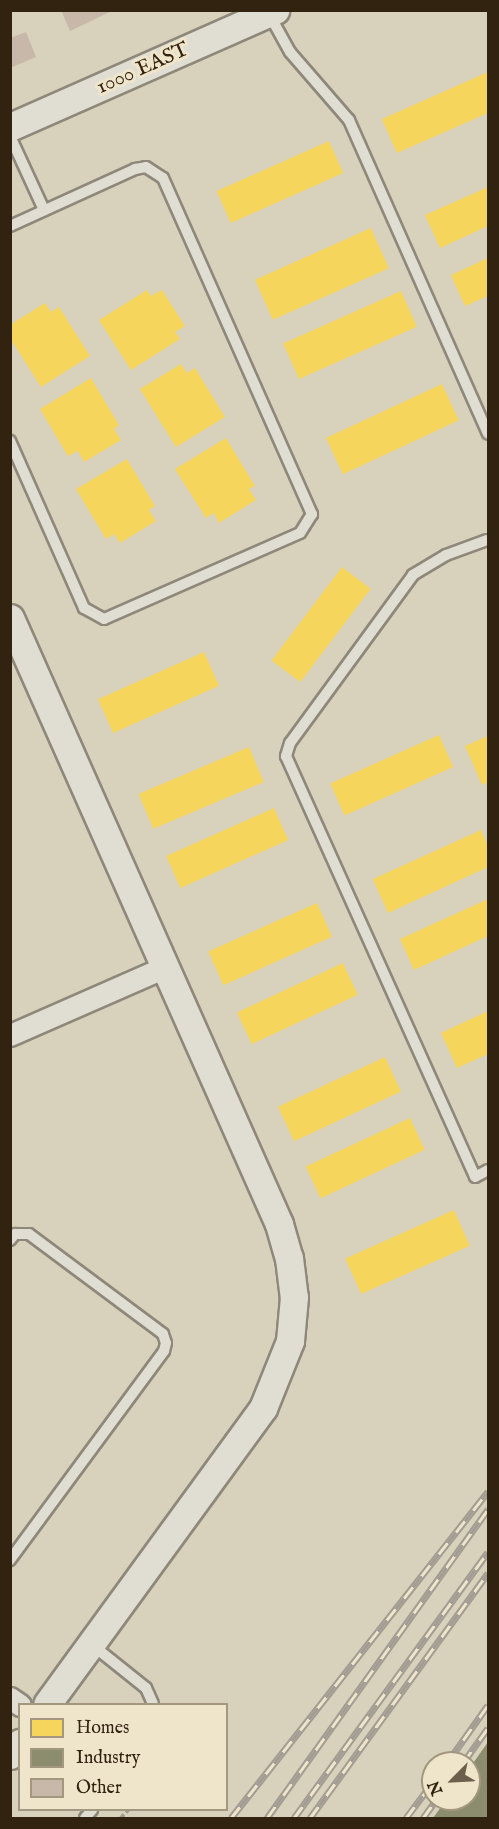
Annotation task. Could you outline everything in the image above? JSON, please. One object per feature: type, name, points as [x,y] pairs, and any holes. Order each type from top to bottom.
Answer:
[{"type":"street","name":"1000 EAST","points":[[10,127],[270,11]]},
{"type":"street","points":[[10,618],[279,1224],[293,1277],[294,1316],[284,1366],[263,1408],[48,1703]]},
{"type":"street","points":[[10,1035],[165,967]]},
{"type":"lane","points":[[270,11],[290,52],[349,120],[489,434]]},
{"type":"lane","points":[[10,136],[44,210]]},
{"type":"lane","points":[[10,226],[135,169],[146,167],[163,178],[312,514],[300,533],[104,619],[84,608],[10,441]]},
{"type":"lane","points":[[488,538],[446,555],[413,575],[290,743],[286,756],[475,1178],[489,1170]]},
{"type":"lane","points":[[10,1240],[15,1234],[29,1234],[163,1334],[166,1343],[164,1351],[10,1560]]},
{"type":"lane","points":[[91,1644],[146,1688],[153,1703]]},
{"type":"building: Homes","points":[[488,72],[488,113],[397,153],[382,119]]},
{"type":"building: Homes","points":[[329,141],[343,173],[231,223],[217,191]]},
{"type":"building: Homes","points":[[488,187],[488,226],[440,248],[425,215]]},
{"type":"building: Homes","points":[[371,228],[389,268],[273,320],[255,280]]},
{"type":"building: Homes","points":[[488,258],[488,296],[465,306],[451,275]]},
{"type":"building: Homes","points":[[147,290],[151,296],[162,290],[185,326],[175,332],[180,339],[131,370],[99,320]]},
{"type":"building: Homes","points":[[401,291],[417,327],[299,379],[283,343]]},
{"type":"building: Homes","points":[[45,303],[51,312],[59,307],[90,356],[41,387],[10,338],[10,325]]},
{"type":"building: Homes","points":[[181,364],[187,373],[195,368],[225,417],[176,447],[140,389]]},
{"type":"building: Homes","points":[[91,378],[119,425],[114,429],[121,440],[84,462],[78,451],[68,456],[40,409]]},
{"type":"building: Homes","points":[[442,384],[459,420],[343,474],[326,438]]},
{"type":"building: Homes","points":[[226,438],[255,486],[249,489],[256,500],[219,523],[214,513],[206,518],[175,469]]},
{"type":"building: Homes","points":[[127,459],[155,506],[149,510],[156,521],[120,543],[114,534],[106,539],[76,489]]},
{"type":"building: Homes","points":[[342,567],[371,589],[300,682],[272,660]]},
{"type":"building: Homes","points":[[204,652],[219,686],[113,733],[98,699]]},
{"type":"building: Homes","points":[[439,735],[453,767],[345,815],[330,783]]},
{"type":"building: Homes","points":[[488,736],[488,782],[482,785],[465,746]]},
{"type":"building: Homes","points":[[249,747],[264,782],[153,829],[139,794]]},
{"type":"building: Homes","points":[[274,808],[288,840],[180,888],[166,856]]},
{"type":"building: Homes","points":[[481,830],[488,847],[488,867],[388,913],[373,879]]},
{"type":"building: Homes","points":[[488,899],[488,936],[414,970],[400,939]]},
{"type":"building: Homes","points":[[317,903],[332,937],[223,985],[208,951]]},
{"type":"building: Homes","points":[[343,963],[358,995],[252,1044],[237,1012]]},
{"type":"building: Homes","points":[[488,1011],[488,1054],[457,1068],[441,1033]]},
{"type":"building: Homes","points":[[385,1057],[401,1091],[294,1141],[278,1107]]},
{"type":"building: Homes","points":[[410,1118],[425,1150],[321,1198],[306,1167]]},
{"type":"building: Homes","points":[[454,1210],[470,1246],[361,1294],[345,1258]]},
{"type":"building: Industry","points":[[488,1742],[488,1818],[433,1818],[438,1811],[481,1811],[481,1752]]},
{"type":"building: Other","points":[[61,10],[114,10],[70,31]]},
{"type":"building: Other","points":[[26,32],[36,57],[10,68],[10,38]]},
{"type":"railway","points":[[231,1818],[488,1491]]},
{"type":"railway","points":[[267,1818],[488,1509]]},
{"type":"railway","points":[[294,1818],[488,1552]]},
{"type":"railway","points":[[310,1818],[488,1573]]},
{"type":"railway","points":[[455,1751],[488,1705]]},
{"type":"railway","points":[[472,1751],[488,1728]]},
{"type":"railway","points":[[406,1818],[421,1798]]},
{"type":"railway","points":[[423,1818],[428,1811]]}]
